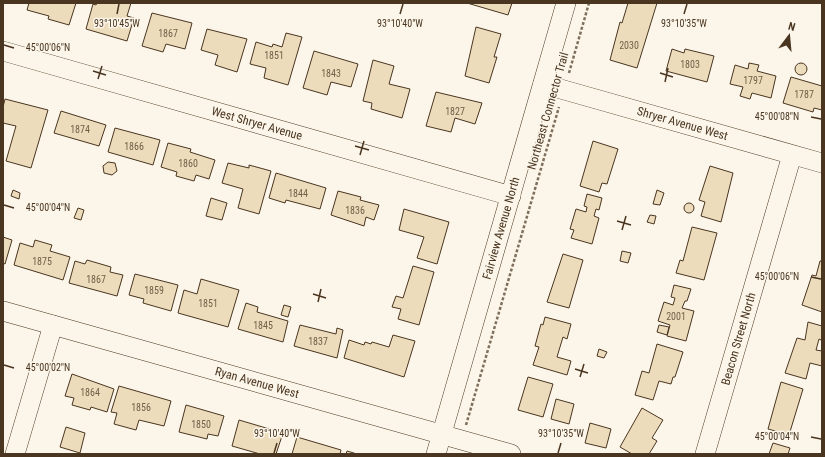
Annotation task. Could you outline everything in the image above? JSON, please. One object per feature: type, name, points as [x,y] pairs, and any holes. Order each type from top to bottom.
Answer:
[{"type":"street","name":"Fairview Avenue North","points":[[436,454],[566,3]]},
{"type":"street","name":"West Shryer Avenue","points":[[3,51],[511,196]]},
{"type":"street","name":"Shryer Avenue West","points":[[543,84],[822,163]]},
{"type":"street","name":"Beacon Street North","points":[[705,454],[792,155]]},
{"type":"street","name":"Ryan Avenue West","points":[[3,311],[511,454]]},
{"type":"street","points":[[15,454],[53,325]]},
{"type":"path","name":"Northeast Connector Trail","points":[[462,440],[589,3]]},
{"type":"building","points":[[29,3],[76,3],[69,25],[48,19],[49,16],[27,10]]},
{"type":"building","points":[[97,3],[131,3],[127,16],[134,18],[127,41],[86,29],[93,4],[96,5]]},
{"type":"building","points":[[467,3],[512,3],[508,15]]},
{"type":"building","points":[[628,3],[657,3],[637,68],[610,60],[620,22],[622,23]]},
{"type":"building","points":[[152,13],[192,23],[185,49],[166,44],[163,52],[142,46]]},
{"type":"building","points":[[476,27],[501,34],[494,57],[497,57],[489,83],[465,76]]},
{"type":"building","points":[[207,29],[247,39],[237,72],[215,65],[218,55],[201,50]]},
{"type":"building","points":[[286,33],[302,37],[288,85],[264,78],[266,68],[250,64],[256,42],[272,47],[273,44],[282,47]]},
{"type":"building","points":[[672,49],[684,53],[685,49],[714,56],[707,82],[666,71]]},
{"type":"building","points":[[314,51],[358,64],[351,87],[331,82],[327,95],[303,88]]},
{"type":"building","points":[[373,60],[394,66],[389,84],[410,89],[402,118],[371,109],[372,103],[363,101]]},
{"type":"building","points":[[749,63],[759,65],[757,71],[776,76],[771,98],[752,93],[750,99],[740,96],[743,87],[730,84],[735,65],[748,69]]},
{"type":"building","points":[[799,63],[803,63],[807,69],[803,75],[799,75],[795,71],[795,67]]},
{"type":"building","points":[[791,77],[822,86],[822,110],[814,108],[813,112],[783,103]]},
{"type":"building","points":[[436,92],[482,103],[475,124],[455,118],[451,132],[426,126]]},
{"type":"building","points":[[5,99],[48,110],[31,168],[6,161],[16,126],[3,123],[3,107]]},
{"type":"building","points":[[61,111],[106,125],[99,146],[54,133]]},
{"type":"building","points":[[115,128],[160,140],[153,165],[108,152]]},
{"type":"building","points":[[593,141],[618,149],[607,184],[602,183],[599,192],[580,186]]},
{"type":"building","points":[[168,143],[191,149],[190,152],[215,160],[209,179],[196,175],[194,181],[176,176],[177,172],[161,167]]},
{"type":"building","points":[[108,162],[115,163],[117,171],[112,175],[104,173],[103,166]]},
{"type":"building","points":[[228,163],[249,168],[249,165],[271,171],[259,214],[238,208],[243,189],[222,183]]},
{"type":"building","points":[[710,166],[733,173],[721,222],[701,216],[705,202],[699,200]]},
{"type":"building","points":[[276,173],[326,188],[320,209],[286,200],[285,203],[269,198]]},
{"type":"building","points":[[13,190],[20,193],[19,199],[11,196]]},
{"type":"building","points":[[657,190],[664,193],[660,205],[653,204]]},
{"type":"building","points":[[338,191],[361,197],[360,200],[379,205],[374,220],[366,217],[364,226],[331,215]]},
{"type":"building","points":[[587,194],[602,198],[599,210],[596,209],[594,216],[599,218],[592,244],[571,238],[574,230],[570,229],[576,209],[586,212],[587,207],[584,206]]},
{"type":"building","points":[[211,198],[227,203],[222,220],[206,216]]},
{"type":"building","points":[[689,203],[694,208],[689,213],[684,208]]},
{"type":"building","points":[[78,208],[84,210],[81,220],[74,218]]},
{"type":"building","points":[[404,209],[449,222],[437,264],[417,258],[424,237],[399,230]]},
{"type":"building","points":[[650,215],[656,216],[654,224],[647,222]]},
{"type":"building","points":[[692,227],[717,233],[704,280],[676,273],[680,260],[683,261]]},
{"type":"building","points":[[3,237],[12,240],[5,264],[3,263]]},
{"type":"building","points":[[35,240],[52,245],[50,251],[70,257],[63,280],[14,265],[20,243],[33,247]]},
{"type":"building","points":[[622,251],[631,253],[628,263],[620,261]]},
{"type":"building","points":[[563,254],[583,260],[569,308],[547,302]]},
{"type":"building","points":[[87,260],[111,267],[110,272],[123,275],[117,296],[69,283],[75,261],[85,264]]},
{"type":"building","points":[[820,261],[822,261],[822,312],[802,305],[812,275],[816,276]]},
{"type":"building","points":[[413,266],[434,272],[419,325],[398,319],[401,309],[392,307],[396,296],[403,298]]},
{"type":"building","points":[[135,274],[178,285],[171,311],[143,303],[144,299],[129,295]]},
{"type":"building","points":[[201,279],[239,290],[228,327],[178,313],[184,290],[197,294]]},
{"type":"building","points":[[674,285],[691,289],[687,301],[685,301],[682,308],[694,311],[686,341],[667,336],[670,325],[658,321],[664,302],[673,305],[675,298],[671,297]]},
{"type":"building","points":[[246,303],[258,307],[257,312],[288,321],[283,342],[238,329]]},
{"type":"building","points":[[284,305],[291,307],[288,317],[281,315]]},
{"type":"building","points":[[545,317],[571,324],[567,339],[563,337],[557,357],[571,361],[567,375],[533,365],[539,347],[535,346],[541,324],[543,325]]},
{"type":"building","points":[[808,322],[822,326],[822,338],[821,340],[819,339],[816,350],[822,351],[822,366],[810,363],[806,379],[785,373],[797,338],[805,340]]},
{"type":"building","points":[[300,325],[336,334],[337,328],[343,330],[337,358],[294,346]]},
{"type":"building","points":[[659,325],[669,327],[667,335],[657,332]]},
{"type":"building","points":[[393,335],[415,341],[404,377],[344,358],[349,340],[364,345],[365,342],[371,344],[372,342],[389,347]]},
{"type":"building","points":[[657,344],[683,352],[675,377],[673,377],[671,384],[659,381],[653,400],[635,395],[642,371],[649,373]]},
{"type":"building","points":[[599,349],[607,352],[604,358],[597,356]]},
{"type":"building","points":[[72,374],[114,389],[107,412],[91,407],[90,410],[72,405],[74,398],[65,396]]},
{"type":"building","points":[[528,377],[553,384],[543,417],[518,410]]},
{"type":"building","points":[[781,382],[803,389],[789,435],[768,429]]},
{"type":"building","points":[[119,386],[171,401],[164,426],[139,420],[136,430],[114,424],[117,413],[111,412]]},
{"type":"building","points":[[556,399],[574,404],[569,424],[551,419]]},
{"type":"building","points":[[186,405],[224,416],[218,436],[208,434],[207,439],[179,432]]},
{"type":"building","points":[[642,408],[663,420],[652,438],[657,441],[649,454],[632,454],[620,447]]},
{"type":"building","points":[[239,420],[283,433],[276,454],[260,454],[232,446]]},
{"type":"building","points":[[590,423],[611,429],[606,448],[585,443]]},
{"type":"building","points":[[66,427],[85,433],[80,453],[60,447]]},
{"type":"building","points":[[297,437],[341,450],[340,454],[292,454]]},
{"type":"building","points":[[773,443],[790,448],[788,454],[769,454]]},
{"type":"building","points":[[347,451],[357,454],[346,454]]}]
